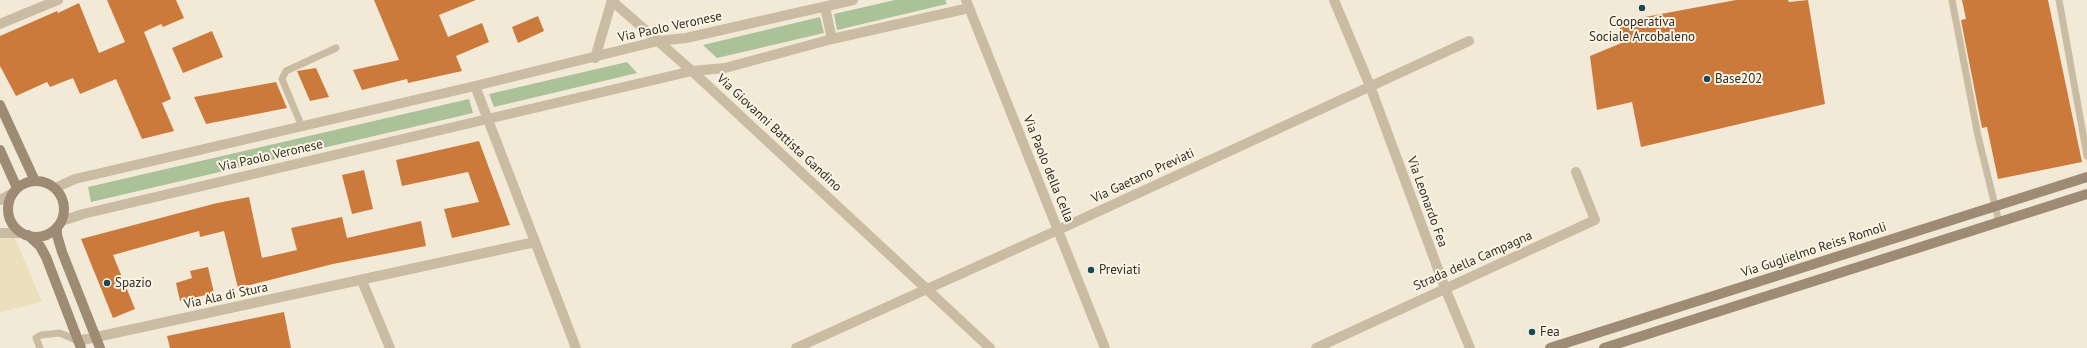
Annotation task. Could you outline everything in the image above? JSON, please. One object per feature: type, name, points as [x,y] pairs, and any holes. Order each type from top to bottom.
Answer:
[{"type":"main road","points":[[0,105],[35,181]]},
{"type":"main road","points":[[0,150],[15,191]]},
{"type":"main road","name":"Via Guglielmo Reiss Romoli","points":[[1550,348],[2087,177]]},
{"type":"main road","points":[[79,344],[46,257],[40,246],[15,227],[8,212],[9,203],[15,191],[28,182],[42,181],[55,188],[64,203],[57,235],[62,252],[100,348]]},
{"type":"main road","points":[[1604,348],[2087,194]]},
{"type":"main road","points":[[24,234],[39,237],[49,234],[60,224]]},
{"type":"street","points":[[0,24],[58,0]]},
{"type":"street","points":[[595,58],[611,0]]},
{"type":"street","name":"Via Giovanni Battista Gandino","points":[[611,0],[692,71],[990,348]]},
{"type":"street","name":"Via Paolo Veronese","points":[[55,188],[75,180],[595,58],[658,41],[686,38],[852,0]]},
{"type":"street","name":"Via Leonardo Fea","points":[[1334,0],[1370,86],[1445,288],[1470,348]]},
{"type":"street","name":"Via Paolo Veronese","points":[[60,224],[83,214],[487,119],[692,71],[725,68],[968,4]]},
{"type":"street","name":"Via Paolo della Cella","points":[[968,4],[1105,348]]},
{"type":"street","points":[[825,7],[832,39]]},
{"type":"street","points":[[1370,86],[1468,41]]},
{"type":"street","points":[[475,86],[576,348]]},
{"type":"street","name":"Via Gaetano Previati","points":[[927,288],[1058,230],[1370,86]]},
{"type":"street","name":"Strada della Campagna","points":[[1316,348],[1595,220],[1576,172]]},
{"type":"street","points":[[0,200],[15,191]]},
{"type":"street","points":[[0,233],[24,234]]},
{"type":"street","name":"Via Ala di Stura","points":[[79,344],[96,337],[362,281],[535,242]]},
{"type":"street","points":[[362,281],[390,348]]},
{"type":"street","points":[[796,348],[927,288]]},
{"type":"lane","points":[[1952,0],[1972,109],[1999,222]]},
{"type":"lane","points":[[2059,0],[2085,125],[2087,156]]},
{"type":"lane","points":[[302,127],[282,79],[286,71],[336,48]]},
{"type":"lane","points":[[40,348],[36,338],[41,335],[60,333],[79,344]]},
{"type":"green space","points":[[895,0],[945,0],[947,4],[837,30],[834,14]]},
{"type":"green space","points":[[820,17],[824,33],[717,58],[703,45]]},
{"type":"green space","points":[[627,62],[637,73],[494,107],[489,94]]},
{"type":"green space","points":[[469,99],[473,113],[91,202],[88,187]]},
{"type":"shaded area","points":[[0,237],[15,238],[42,302],[0,312]]},
{"type":"building","points":[[107,0],[176,0],[184,18],[163,27],[161,24],[144,32],[171,99],[162,103],[174,131],[142,139],[116,79],[80,94],[73,78],[50,87],[47,82],[16,96],[0,66],[0,36],[79,3],[99,53],[125,42]]},
{"type":"building","points":[[374,0],[476,0],[439,15],[448,37],[482,23],[489,42],[456,56],[462,71],[408,83],[407,79],[362,90],[353,70],[399,60]]},
{"type":"building","name":"Base202","points":[[1736,0],[1788,0],[1789,2],[1808,0],[1825,104],[1641,147],[1632,102],[1597,110],[1590,56],[1624,42],[1618,22]]},
{"type":"building","points":[[1962,0],[2048,0],[2082,162],[1998,179],[1987,127],[1982,128],[1961,20],[1966,19]]},
{"type":"building","points":[[538,16],[544,31],[518,43],[512,27]]},
{"type":"building","points":[[212,31],[223,57],[183,73],[172,48]]},
{"type":"building","points":[[316,68],[329,97],[310,101],[297,71]]},
{"type":"building","points":[[276,82],[287,108],[206,124],[194,97]]},
{"type":"building","points":[[479,141],[510,225],[452,238],[444,209],[479,202],[468,172],[402,186],[396,160]]},
{"type":"building","points":[[364,170],[373,209],[352,214],[342,175]]},
{"type":"building","points":[[249,197],[262,258],[297,250],[291,228],[342,217],[347,238],[421,221],[426,246],[333,264],[238,288],[224,231],[200,237],[199,231],[113,255],[135,309],[113,318],[81,239],[217,203]]},
{"type":"building","points":[[208,267],[214,293],[180,301],[176,283],[192,278],[190,271]]},
{"type":"building","points":[[284,312],[291,348],[170,348],[167,336]]},
{"type":"place","name":"Cooperativa Sociale Arcobaleno","points":[[1642,8]]},
{"type":"place","name":"Base202","points":[[1707,79]]},
{"type":"place","name":"Previati","points":[[1091,270]]},
{"type":"place","name":"Spazio","points":[[107,283]]},
{"type":"place","name":"Fea","points":[[1532,332]]}]
